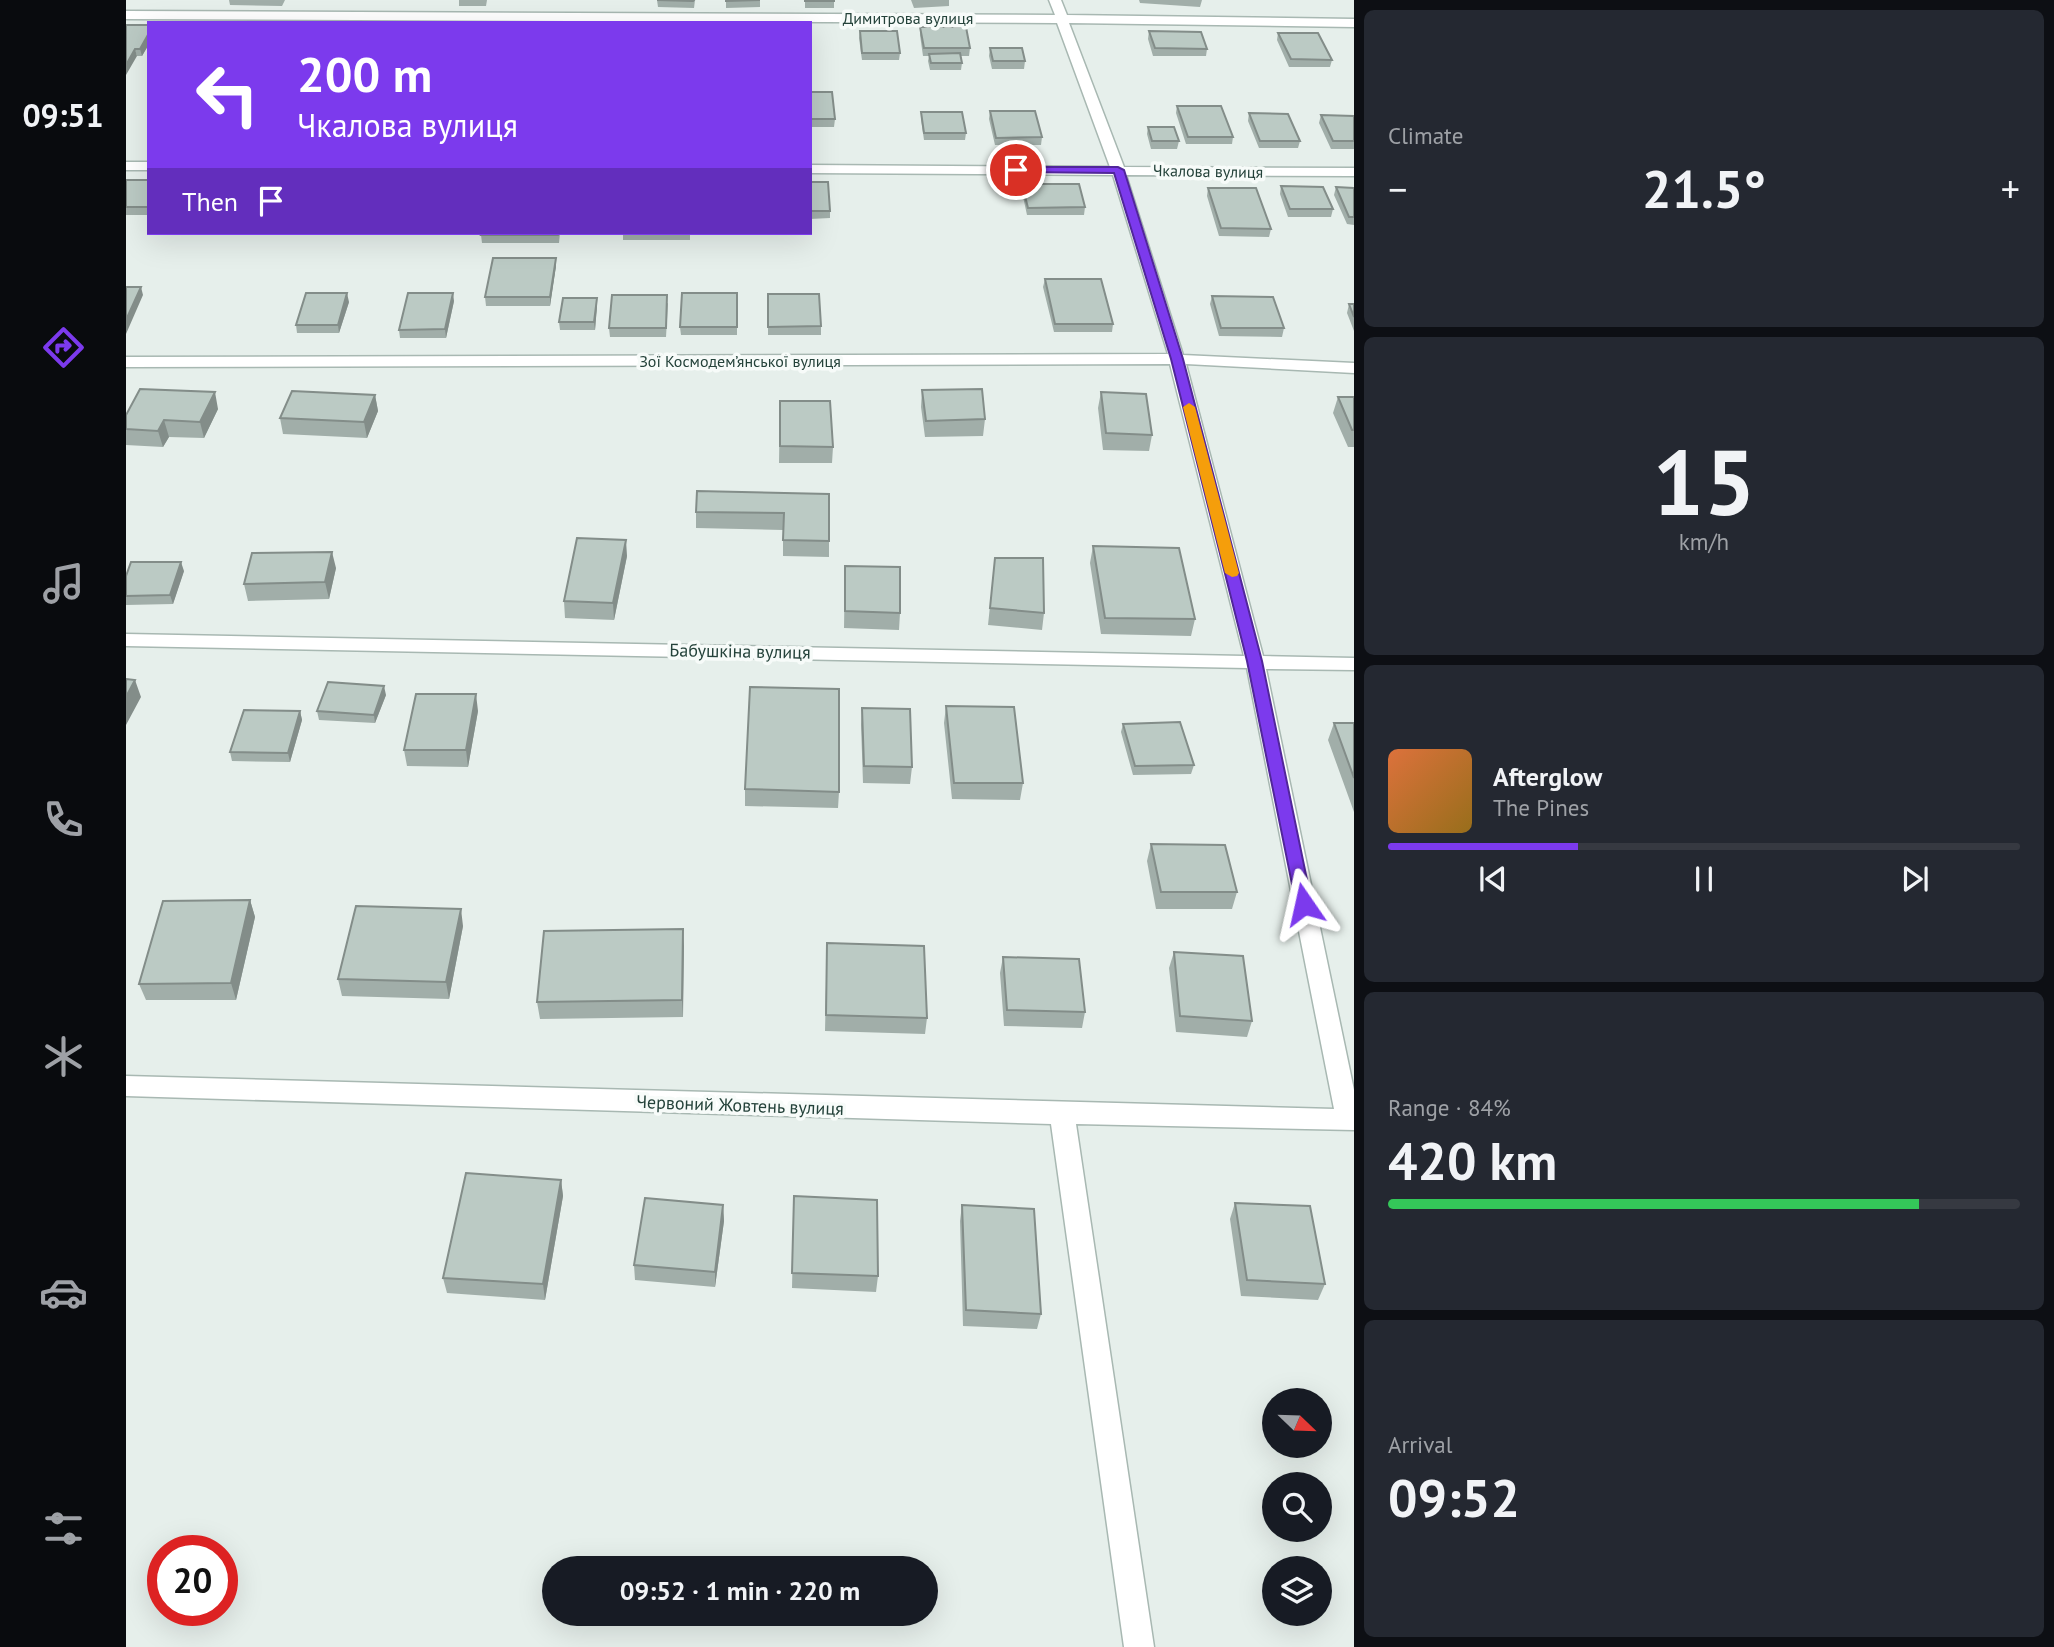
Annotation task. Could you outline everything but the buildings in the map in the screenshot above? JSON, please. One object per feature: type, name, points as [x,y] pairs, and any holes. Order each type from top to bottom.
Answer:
[{"type":"street","points":[[1055,0],[1118,170],[1177,359],[1255,661],[1351,1120]]},
{"type":"street","name":"Димитрова вулиця","points":[[126,15],[1354,23]]},
{"type":"street","points":[[126,166],[147,166]]},
{"type":"street","name":"Чкалова вулиця","points":[[812,169],[1354,172]]},
{"type":"street","name":"Зої Космодем’янської вулиця","points":[[126,362],[1177,359],[1354,368]]},
{"type":"street","name":"Бабушкіна вулиця","points":[[126,640],[1354,664]]},
{"type":"street","name":"Червоний Жовтень вулиця","points":[[126,1086],[1351,1120]]},
{"type":"street","points":[[1062,1114],[1139,1647]]},
{"type":"slow traffic","points":[[1189,407],[1232,573]]},
{"type":"route","points":[[1016,170],[1118,170],[1177,359],[1255,661],[1304,904]]}]
